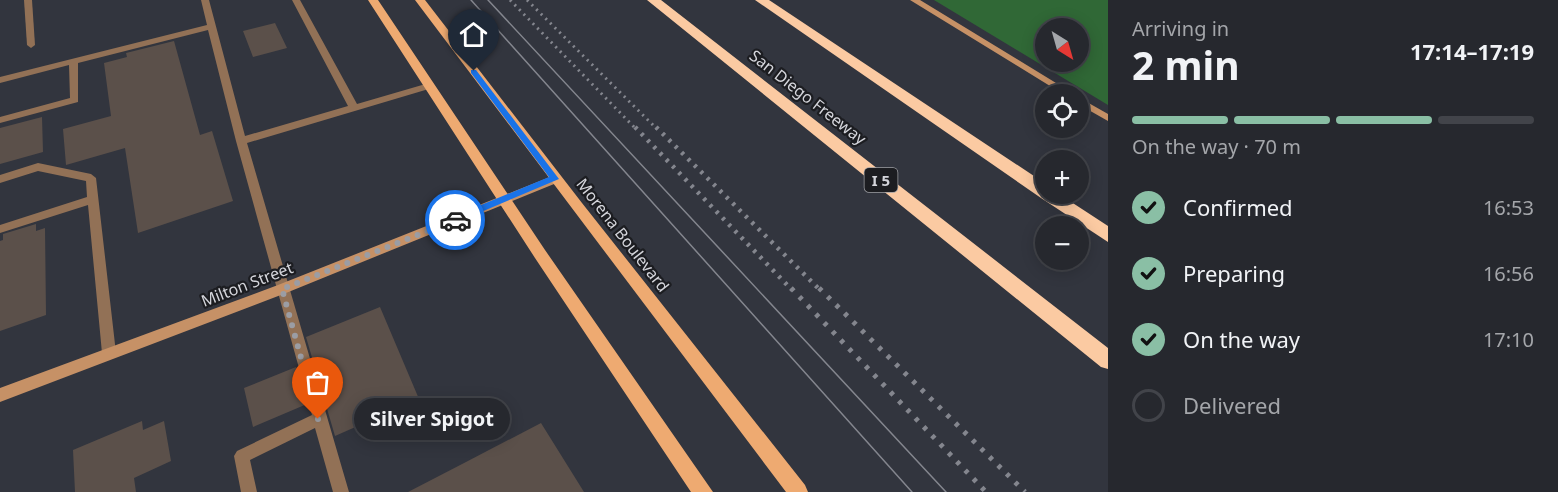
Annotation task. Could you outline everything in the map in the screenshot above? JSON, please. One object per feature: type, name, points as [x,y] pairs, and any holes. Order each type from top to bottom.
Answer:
[{"type":"highway","name":"San Diego Freeway","points":[[653,0],[1108,360]]},
{"type":"highway","points":[[761,0],[1035,186]]},
{"type":"highway","points":[[1062,204],[1108,235]]},
{"type":"main road","points":[[373,0],[504,199],[703,492]]},
{"type":"main road","name":"Morena Boulevard","points":[[420,0],[555,179],[798,492]]},
{"type":"main road","points":[[914,0],[1053,84]]},
{"type":"main road","points":[[1089,107],[1108,118]]},
{"type":"main road","name":"Milton Street","points":[[0,394],[282,289],[555,179]]},
{"type":"street","points":[[28,0],[31,45]]},
{"type":"street","points":[[205,0],[241,141],[318,419],[341,492]]},
{"type":"street","points":[[296,0],[354,108]]},
{"type":"street","points":[[0,80],[211,27]]},
{"type":"street","points":[[0,120],[75,100],[73,62]]},
{"type":"street","points":[[241,141],[429,86]]},
{"type":"street","points":[[0,178],[38,167],[90,178],[109,353]]},
{"type":"street","points":[[0,229],[93,200]]},
{"type":"street","points":[[249,492],[242,456],[318,419]]},
{"type":"green space","points":[[934,0],[1108,0],[1108,105],[1089,94],[1089,84],[1073,84],[1053,72],[1089,72],[1089,18],[1035,18],[1035,61]]},
{"type":"building","points":[[275,23],[287,48],[253,57],[243,31]]},
{"type":"building","points":[[174,41],[200,135],[212,131],[233,201],[138,233],[125,148],[66,165],[63,129],[111,116],[104,63],[127,57],[126,53]]},
{"type":"building","points":[[42,117],[43,152],[0,164],[0,128]]},
{"type":"building","points":[[36,224],[36,231],[45,228],[46,315],[0,331],[0,241],[3,240],[3,234]]},
{"type":"building","points":[[380,307],[419,399],[335,436],[306,337]]},
{"type":"building","points":[[296,367],[307,404],[253,427],[244,388]]},
{"type":"building","points":[[142,421],[143,430],[164,421],[171,461],[134,478],[136,492],[75,492],[73,450]]},
{"type":"building","points":[[541,423],[584,492],[408,492],[466,462]]},
{"type":"tram line","points":[[471,0],[912,492]]},
{"type":"tram line","points":[[488,0],[946,492]]},
{"type":"railway","points":[[510,0],[636,129]]},
{"type":"railway","points":[[527,0],[657,129]]},
{"type":"railway","points":[[635,127],[792,290]]},
{"type":"railway","points":[[656,127],[820,290]]},
{"type":"railway","points":[[791,288],[986,492]]},
{"type":"railway","points":[[819,288],[1025,492]]},
{"type":"way so far","points":[[318,419],[282,289],[455,220]]},
{"type":"place","name":"Silver Spigot","points":[[318,419]]},
{"type":"route","points":[[455,220],[555,179],[474,71]]}]
